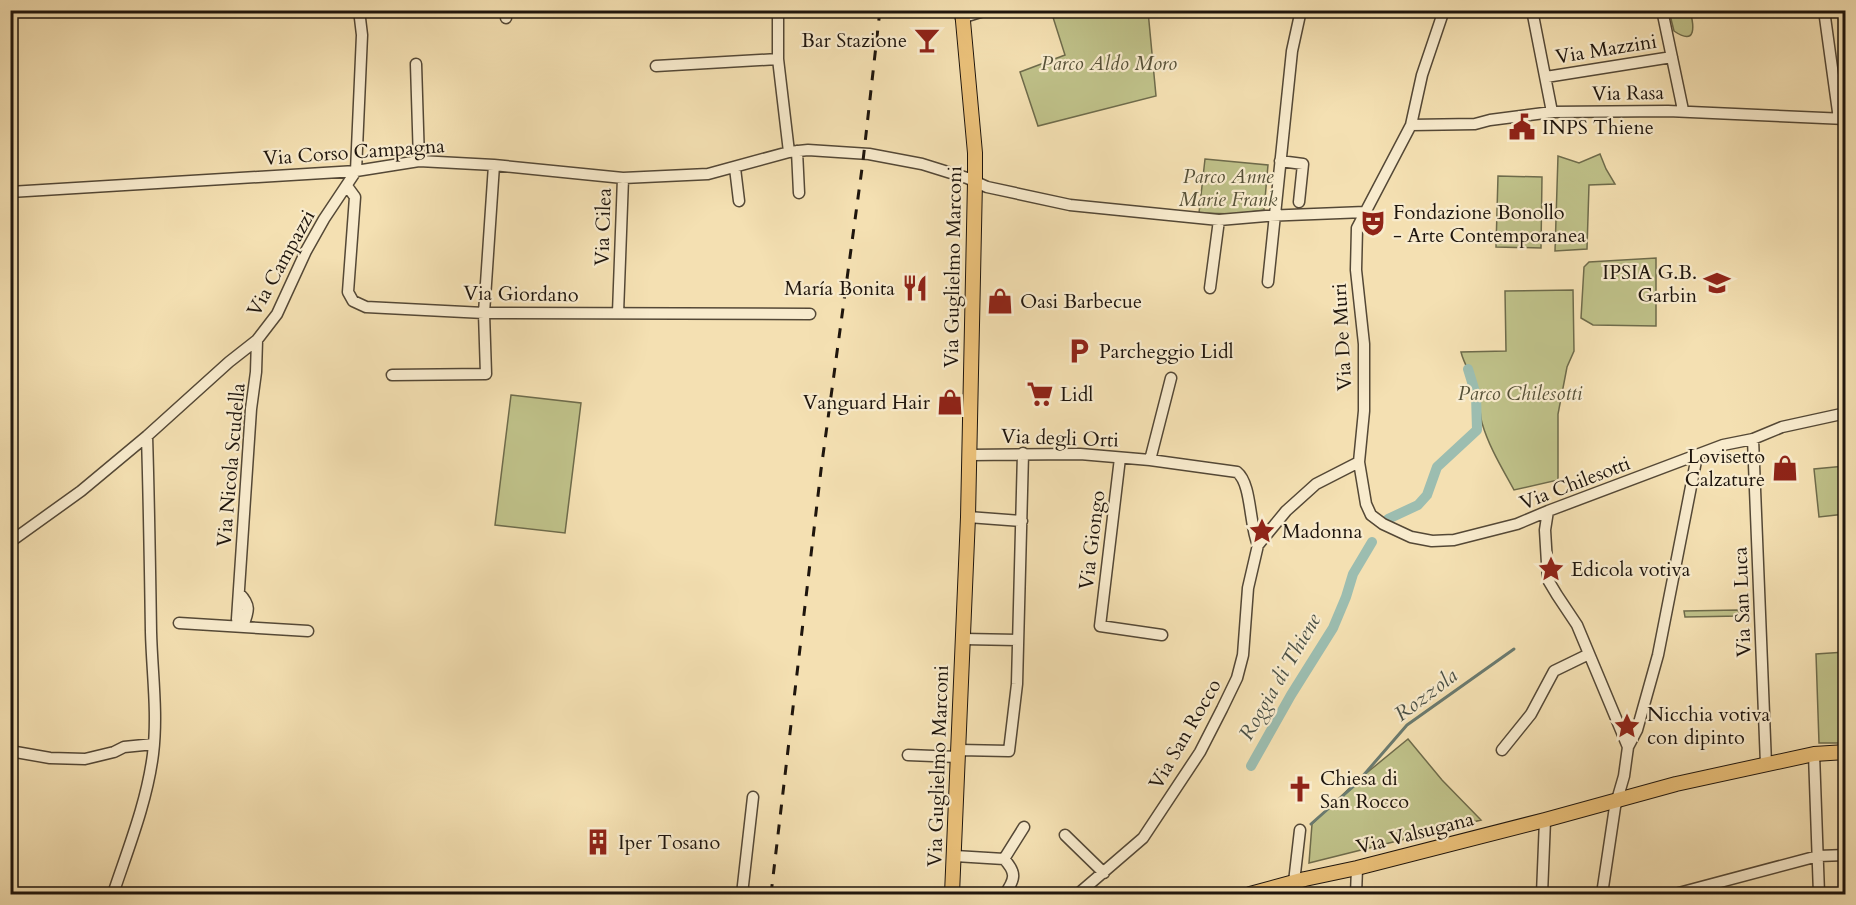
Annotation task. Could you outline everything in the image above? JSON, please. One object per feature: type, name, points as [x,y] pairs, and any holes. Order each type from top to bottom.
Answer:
[{"type":"main road","name":"Via Guglielmo Marconi","points":[[952,894],[968,517],[975,181],[975,153],[961,14]]},
{"type":"main road","name":"Via Valsugana","points":[[1250,894],[1545,820],[1676,784],[1814,754],[1845,752]]},
{"type":"street","points":[[356,171],[362,35],[359,10]]},
{"type":"street","points":[[778,10],[778,59],[799,193]]},
{"type":"street","points":[[961,14],[987,10]]},
{"type":"street","points":[[1268,282],[1292,51],[1301,10]]},
{"type":"street","name":"Via De Muri","points":[[1359,462],[1364,411],[1364,344],[1356,270],[1357,228],[1412,125],[1422,75],[1444,10]]},
{"type":"street","points":[[1532,10],[1552,112]]},
{"type":"street","points":[[1662,10],[1683,110]]},
{"type":"street","points":[[1824,10],[1842,119]]},
{"type":"street","name":"Via Mazzini","points":[[1546,77],[1672,57]]},
{"type":"street","points":[[656,66],[778,59]]},
{"type":"street","points":[[416,64],[419,161]]},
{"type":"street","name":"Via Rasa","points":[[1412,125],[1475,124],[1552,112],[1683,110],[1842,119]]},
{"type":"street","name":"Via Corso Campagna","points":[[10,192],[356,171],[419,161],[494,165],[623,178],[708,174],[793,151],[869,154],[922,164],[987,187],[1070,205],[1219,220],[1274,215],[1365,212]]},
{"type":"street","points":[[1280,160],[1303,164],[1299,202]]},
{"type":"street","points":[[392,375],[486,374],[484,313],[494,165]]},
{"type":"street","points":[[735,168],[739,201]]},
{"type":"street","name":"Via Campazzi","points":[[10,542],[81,490],[147,436],[256,340],[277,314],[306,251],[356,171]]},
{"type":"street","name":"Via Cilea","points":[[618,313],[623,178]]},
{"type":"street","name":"Via Giordano","points":[[347,186],[355,197],[348,292],[353,301],[366,307],[484,313],[810,314]]},
{"type":"street","points":[[1209,288],[1219,220]]},
{"type":"street","name":"Via Nicola Scudella","points":[[243,626],[248,614],[247,601],[239,593],[251,409],[256,372],[256,340]]},
{"type":"street","points":[[1150,460],[1171,378]]},
{"type":"street","name":"Via Chilesotti","points":[[1359,462],[1366,504],[1371,515],[1383,524],[1411,537],[1431,541],[1454,540],[1517,524],[1723,446],[1753,439],[1782,427],[1845,413]]},
{"type":"street","points":[[113,894],[140,814],[154,744],[155,697],[147,436]]},
{"type":"street","name":"Via San Luca","points":[[1753,439],[1766,764]]},
{"type":"street","points":[[908,755],[1009,751],[1017,684],[1023,453]]},
{"type":"street","name":"Via degli Orti","points":[[969,455],[1080,454],[1150,460],[1237,472],[1247,490],[1251,526],[1258,545]]},
{"type":"street","points":[[1602,894],[1628,747],[1637,730],[1658,655],[1697,456]]},
{"type":"street","name":"Via Giongo","points":[[1120,458],[1100,626],[1162,635]]},
{"type":"street","name":"Via San Rocco","points":[[1078,894],[1143,838],[1200,752],[1237,678],[1243,655],[1248,588],[1258,545],[1286,511],[1316,484],[1359,462]]},
{"type":"street","points":[[1548,511],[1545,530],[1548,579],[1577,625],[1628,747]]},
{"type":"street","points":[[968,517],[1022,521]]},
{"type":"street","points":[[178,623],[308,631]]},
{"type":"street","name":"Via Guglielmo Marconi","points":[[963,639],[1018,639]]},
{"type":"street","points":[[1502,750],[1531,714],[1554,671],[1589,654]]},
{"type":"street","points":[[10,751],[50,759],[85,759],[114,752],[124,747],[154,744]]},
{"type":"street","points":[[1814,754],[1819,894]]},
{"type":"street","points":[[742,894],[753,797]]},
{"type":"street","points":[[1542,894],[1545,820]]},
{"type":"street","points":[[1004,859],[1024,827]]},
{"type":"street","points":[[1294,882],[1300,830]]},
{"type":"street","points":[[1065,835],[1104,873]]},
{"type":"street","points":[[1675,894],[1710,890],[1818,856],[1845,855]]},
{"type":"street","points":[[955,856],[1004,859],[1014,875],[1012,884],[1005,894]]},
{"type":"street","points":[[1356,894],[1357,868]]},
{"type":"green space","name":"Parco Aldo Moro","points":[[1051,11],[1148,11],[1156,96],[1038,126],[1020,72],[1065,55]]},
{"type":"green space","points":[[1669,11],[1690,11],[1693,28],[1690,35],[1687,37],[1674,31]]},
{"type":"green space","points":[[1600,154],[1615,184],[1589,185],[1587,249],[1555,251],[1558,156],[1579,163]]},
{"type":"green space","name":"Parco Anne Marie Frank","points":[[1205,159],[1268,165],[1264,210],[1236,214],[1199,213]]},
{"type":"green space","points":[[1498,176],[1542,177],[1541,248],[1496,247]]},
{"type":"green space","points":[[1656,258],[1656,326],[1593,325],[1581,318],[1584,267],[1589,262]]},
{"type":"green space","name":"Parco Chilesotti","points":[[1573,290],[1574,351],[1567,367],[1558,414],[1558,480],[1514,490],[1485,432],[1478,394],[1461,352],[1506,351],[1505,291]]},
{"type":"green space","points":[[511,395],[581,403],[565,533],[495,525]]},
{"type":"green space","points":[[1845,466],[1845,514],[1819,517],[1814,469]]},
{"type":"green space","points":[[1738,610],[1740,616],[1685,617],[1684,611]]},
{"type":"green space","points":[[1845,652],[1845,743],[1819,743],[1816,654]]},
{"type":"green space","points":[[1408,739],[1442,780],[1481,820],[1309,863],[1312,824],[1358,780]]},
{"type":"waterway","name":"Roggia di Thiene","points":[[1388,519],[1418,505],[1427,495],[1437,467],[1477,430],[1476,395],[1468,369]]},
{"type":"waterway","name":"Roggia di Thiene","points":[[1251,766],[1291,695],[1333,628],[1353,574],[1372,542]]},
{"type":"waterway","name":"Rozzola","points":[[1311,824],[1355,785],[1407,725],[1514,649]]},
{"type":"railway","points":[[771,894],[821,470],[863,161],[880,10]]},
{"type":"place","name":"Bar Stazione","points":[[927,40]]},
{"type":"place","name":"INPS Thiene","points":[[1522,127]]},
{"type":"place","name":"Fondazione Bonollo - Arte Contemporanea","points":[[1373,223]]},
{"type":"place","name":"IPSIA G.B. Garbin","points":[[1717,283]]},
{"type":"place","name":"María Bonita","points":[[915,288]]},
{"type":"place","name":"Oasi Barbecue","points":[[1000,301]]},
{"type":"place","name":"Parcheggio Lidl","points":[[1079,351]]},
{"type":"place","name":"Lidl","points":[[1040,394]]},
{"type":"place","name":"Vanguard Hair","points":[[950,402]]},
{"type":"place","name":"Lovisetto Calzature","points":[[1785,468]]},
{"type":"place","name":"Madonna","points":[[1262,531]]},
{"type":"place","name":"Edicola votiva","points":[[1551,569]]},
{"type":"place","name":"Nicchia votiva con dipinto","points":[[1627,726]]},
{"type":"place","name":"Chiesa di San Rocco","points":[[1300,789]]},
{"type":"place","name":"Iper Tosano","points":[[598,842]]}]
